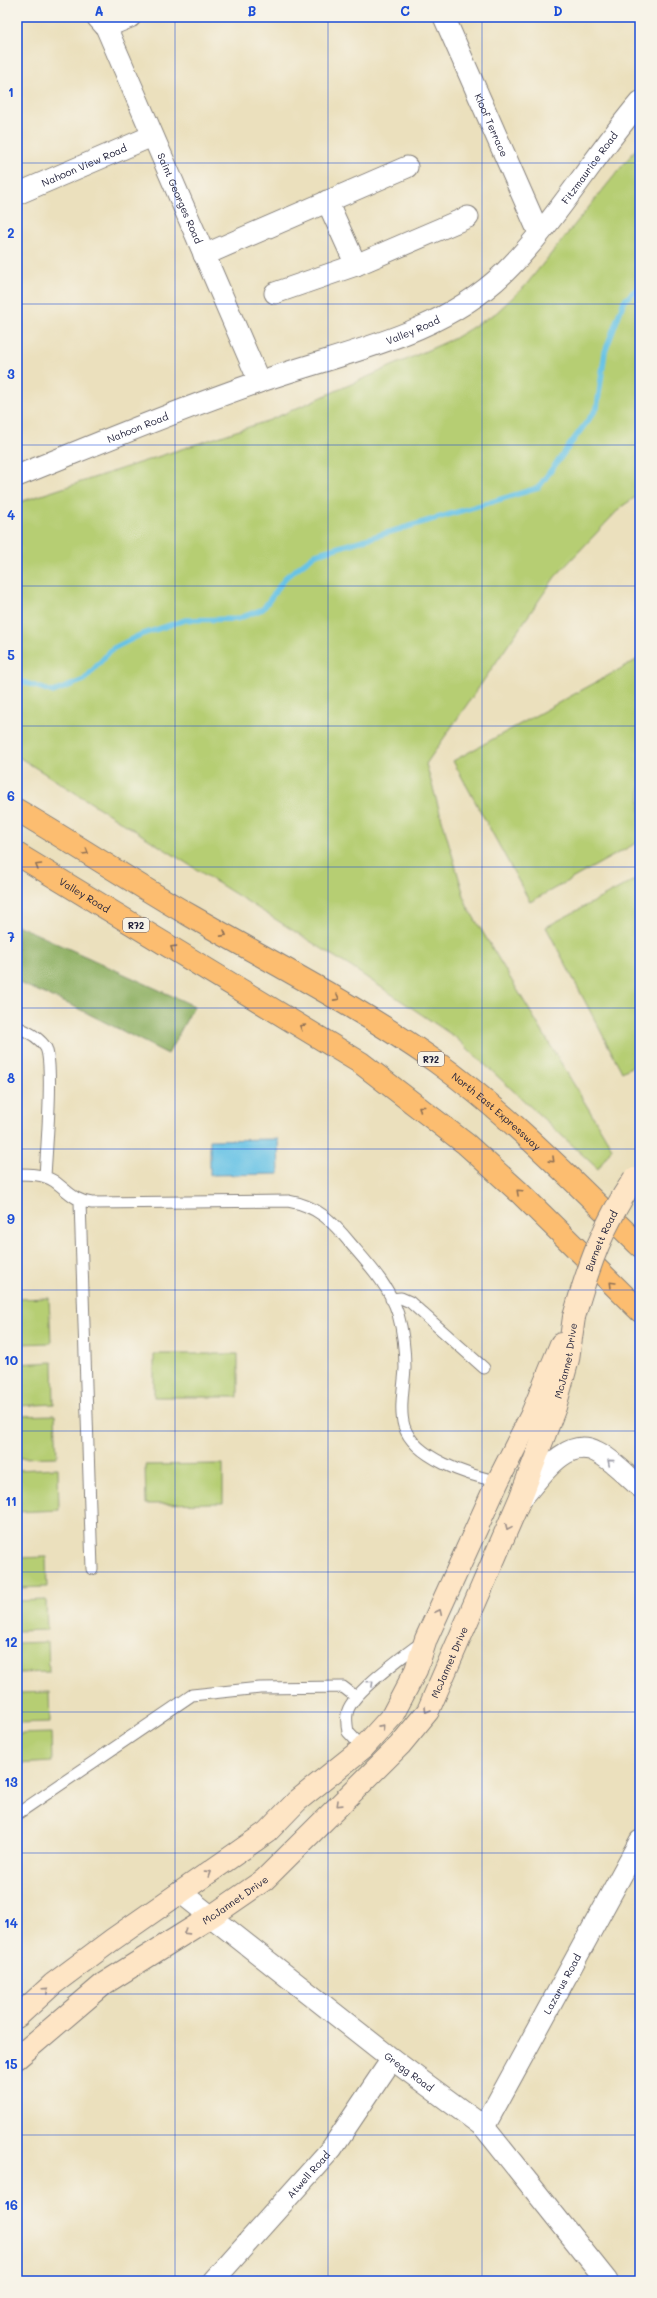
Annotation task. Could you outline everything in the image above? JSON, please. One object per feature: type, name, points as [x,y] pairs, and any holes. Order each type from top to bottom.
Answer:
[{"type":"highway","name":"North East Expressway","points":[[17,810],[190,915],[359,1010],[436,1062],[505,1117],[550,1158],[640,1246]]},
{"type":"highway","name":"Valley Road","points":[[17,854],[361,1063],[466,1144],[519,1192],[640,1311]]},
{"type":"street","points":[[102,22],[130,17]]},
{"type":"street","name":"Kloof Terrace","points":[[444,17],[539,232]]},
{"type":"street","name":"Saint Georges Road","points":[[102,22],[259,381]]},
{"type":"street","name":"Fitzmaurice Road","points":[[539,232],[614,133],[640,102]]},
{"type":"street","name":"Nahoon View Road","points":[[17,194],[152,136]]},
{"type":"street","points":[[204,255],[407,167]]},
{"type":"street","points":[[327,201],[356,265]]},
{"type":"street","points":[[275,293],[356,265],[468,217]]},
{"type":"street","name":"Valley Road","points":[[259,381],[355,353],[442,318],[470,301],[504,273],[539,232]]},
{"type":"street","name":"Nahoon Road","points":[[17,476],[259,381]]},
{"type":"street","name":"Burnett Road","points":[[574,1317],[588,1267],[602,1233],[616,1206],[637,1175]]},
{"type":"street","name":"McJannet Drive","points":[[17,2058],[105,1983],[212,1916],[264,1880],[400,1745],[428,1711],[520,1499],[542,1441],[563,1381],[574,1317]]},
{"type":"street","name":"McJannet Drive","points":[[17,2017],[53,1984],[180,1892],[267,1832],[297,1801],[363,1748],[392,1716],[416,1670],[426,1639],[498,1481],[531,1416],[574,1317]]},
{"type":"street","points":[[498,1481],[506,1481],[514,1476],[529,1454],[542,1441]]},
{"type":"street","points":[[520,1499],[558,1458],[571,1450],[587,1448],[598,1452],[640,1487]]},
{"type":"street","points":[[363,1748],[385,1760]]},
{"type":"street","name":"Lazarus Road","points":[[484,2127],[640,1841]]},
{"type":"street","name":"Gregg Road","points":[[180,1892],[392,2059],[484,2127],[607,2281]]},
{"type":"street","name":"Atwell Road","points":[[213,2281],[332,2148],[392,2059]]},
{"type":"lane","points":[[17,1027],[30,1032],[46,1048],[49,1068],[45,1177]]},
{"type":"lane","points":[[17,1174],[34,1174],[45,1177],[54,1181],[80,1202],[92,1204],[288,1201],[302,1203],[316,1209],[335,1225],[375,1272],[398,1313],[404,1342],[404,1426],[423,1450],[442,1462],[456,1470],[498,1481]]},
{"type":"lane","points":[[80,1202],[92,1569]]},
{"type":"lane","points":[[391,1299],[401,1298],[410,1302],[484,1368]]},
{"type":"lane","points":[[363,1748],[348,1732],[347,1712],[356,1697],[380,1675],[426,1639]]},
{"type":"lane","points":[[17,1814],[192,1695],[260,1688],[343,1687],[356,1697]]},
{"type":"green space","points":[[640,144],[640,494],[621,507],[555,577],[426,764],[467,906],[612,1148],[598,1169],[455,1037],[354,969],[17,756],[17,503],[270,420],[453,339],[496,313],[525,286]]},
{"type":"green space","points":[[640,658],[640,841],[530,902],[453,761]]},
{"type":"green space","points":[[640,877],[640,1062],[622,1072],[546,927]]},
{"type":"green space","points":[[17,925],[194,1006],[168,1054],[73,1006],[17,982]]},
{"type":"green space","points":[[49,1298],[51,1343],[17,1344],[17,1299]]},
{"type":"green space","points":[[154,1354],[238,1354],[238,1397],[154,1397]]},
{"type":"green space","points":[[53,1362],[54,1404],[17,1406],[17,1364]]},
{"type":"green space","points":[[55,1415],[57,1457],[17,1458],[17,1416]]},
{"type":"green space","points":[[223,1464],[223,1503],[146,1504],[145,1465]]},
{"type":"green space","points":[[58,1468],[59,1510],[17,1512],[17,1470]]},
{"type":"green space","points":[[46,1557],[47,1587],[17,1588],[17,1558]]},
{"type":"green space","points":[[46,1600],[47,1630],[17,1631],[17,1601]]},
{"type":"green space","points":[[48,1642],[49,1672],[17,1673],[17,1643]]},
{"type":"green space","points":[[49,1692],[50,1722],[17,1723],[17,1693]]},
{"type":"green space","points":[[51,1733],[52,1762],[17,1764],[17,1734]]},
{"type":"water","points":[[278,1139],[279,1174],[210,1175],[210,1140]]},
{"type":"waterway","points":[[17,680],[53,692],[84,680],[112,649],[140,635],[185,620],[237,619],[263,609],[286,577],[316,554],[538,488],[597,408],[605,352],[624,301],[640,286]]}]
